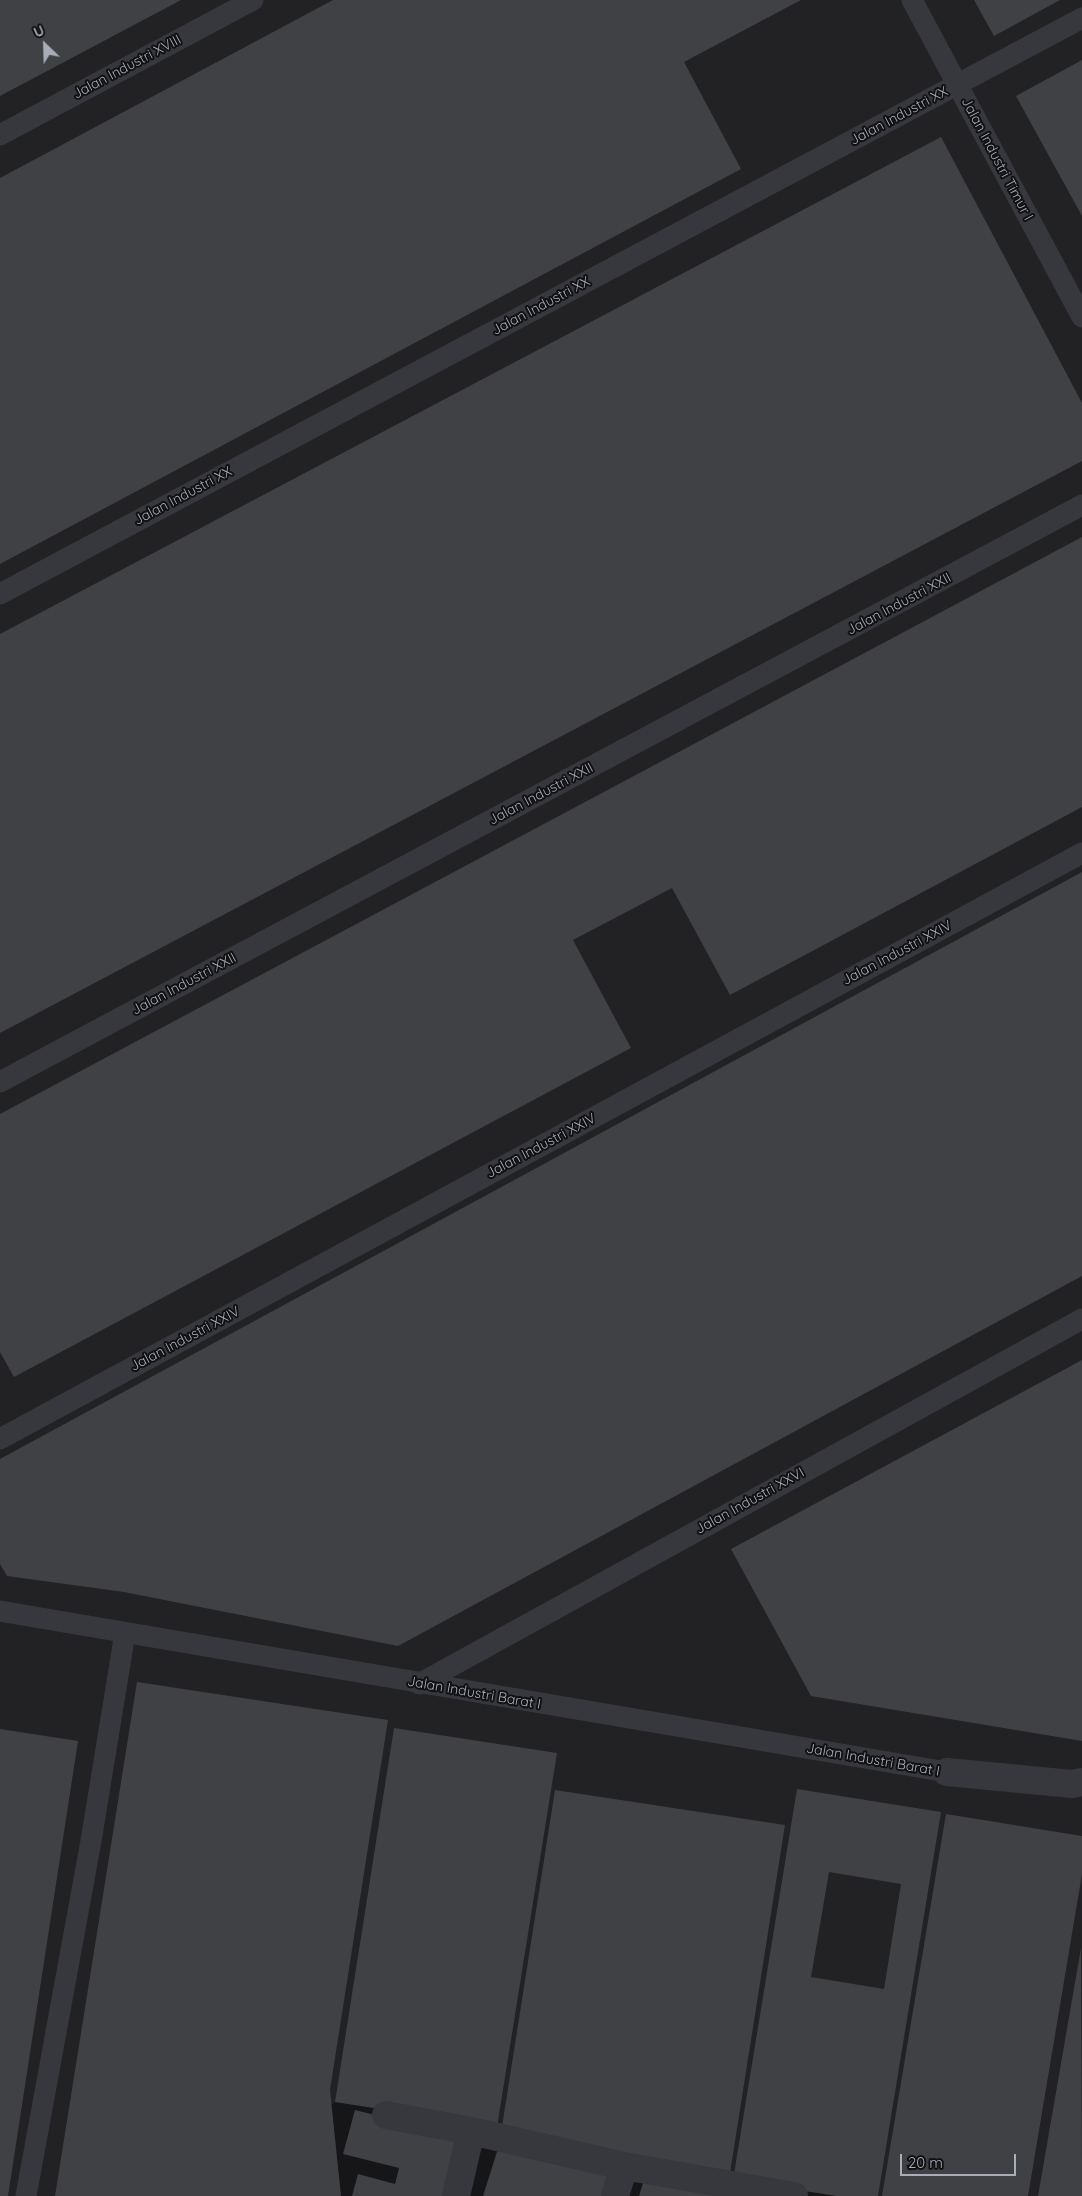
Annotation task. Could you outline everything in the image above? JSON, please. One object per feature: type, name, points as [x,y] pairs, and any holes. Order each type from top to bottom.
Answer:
[{"type":"street","points":[[948,1772],[1072,1784],[1082,1782]]},
{"type":"street","points":[[386,2115],[471,2131],[624,2166],[763,2193],[794,2196]]},
{"type":"street","points":[[456,2196],[471,2131]]},
{"type":"street","points":[[615,2196],[624,2166]]},
{"type":"lane","name":"Jalan Industri XVIII","points":[[0,135],[253,0]]},
{"type":"lane","name":"Jalan Industri Timur I","points":[[912,0],[1082,317]]},
{"type":"lane","name":"Jalan Industri XX","points":[[0,594],[1082,18]]},
{"type":"lane","name":"Jalan Industri XXII","points":[[0,1082],[1082,505]]},
{"type":"lane","name":"Jalan Industri XXIV","points":[[0,1439],[1082,853]]},
{"type":"lane","name":"Jalan Industri XXVI","points":[[419,1684],[1082,1319]]},
{"type":"lane","name":"Jalan Industri Barat I","points":[[0,1611],[419,1684],[948,1772]]},
{"type":"lane","points":[[26,2196],[92,1841],[125,1633]]},
{"type":"shaded area","points":[[0,0],[1082,0],[1082,2196],[837,2196],[733,2180],[497,2127],[335,2102],[331,2105],[341,2196],[0,2196]]},
{"type":"building","points":[[0,0],[181,0],[0,96]]},
{"type":"building","points":[[333,0],[801,0],[684,62],[741,169],[0,564],[0,178]]},
{"type":"building","points":[[974,0],[1060,0],[994,36]]},
{"type":"building","points":[[1082,60],[1082,216],[1016,96]]},
{"type":"building","points":[[941,137],[1082,403],[1082,461],[0,1033],[0,634]]},
{"type":"building","points":[[1082,537],[1082,807],[730,995],[672,888],[573,940],[631,1048],[14,1377],[0,1352],[0,1114]]},
{"type":"building","points":[[1082,872],[1082,1276],[398,1646],[124,1592],[7,1576],[0,1564],[0,1459]]},
{"type":"building","points":[[1082,1360],[1082,1741],[811,1696],[731,1549]]},
{"type":"building","points":[[137,1682],[388,1720],[330,2090],[341,2196],[55,2196]]},
{"type":"building","points":[[394,1728],[557,1753],[497,2127],[335,2102]]},
{"type":"building","points":[[0,1729],[78,1741],[8,2196],[0,2196]]},
{"type":"building","points":[[797,1789],[941,1812],[878,2196],[837,2196],[733,2180]],"holes":[[[829,1872],[901,1884],[884,1989],[811,1977]]]},
{"type":"building","points":[[555,1790],[785,1825],[729,2179],[501,2133]]},
{"type":"building","points":[[946,1814],[1082,1836],[1082,1874],[1028,2196],[882,2196]]},
{"type":"building","points":[[1081,1948],[1082,2196],[1038,2196]]},
{"type":"building","points":[[355,2110],[459,2136],[443,2196],[352,2196],[358,2174],[395,2184],[399,2168],[343,2154]]},
{"type":"building","points":[[501,2139],[612,2172],[604,2196],[483,2196]]},
{"type":"building","points":[[647,2170],[733,2196],[639,2196]]}]
